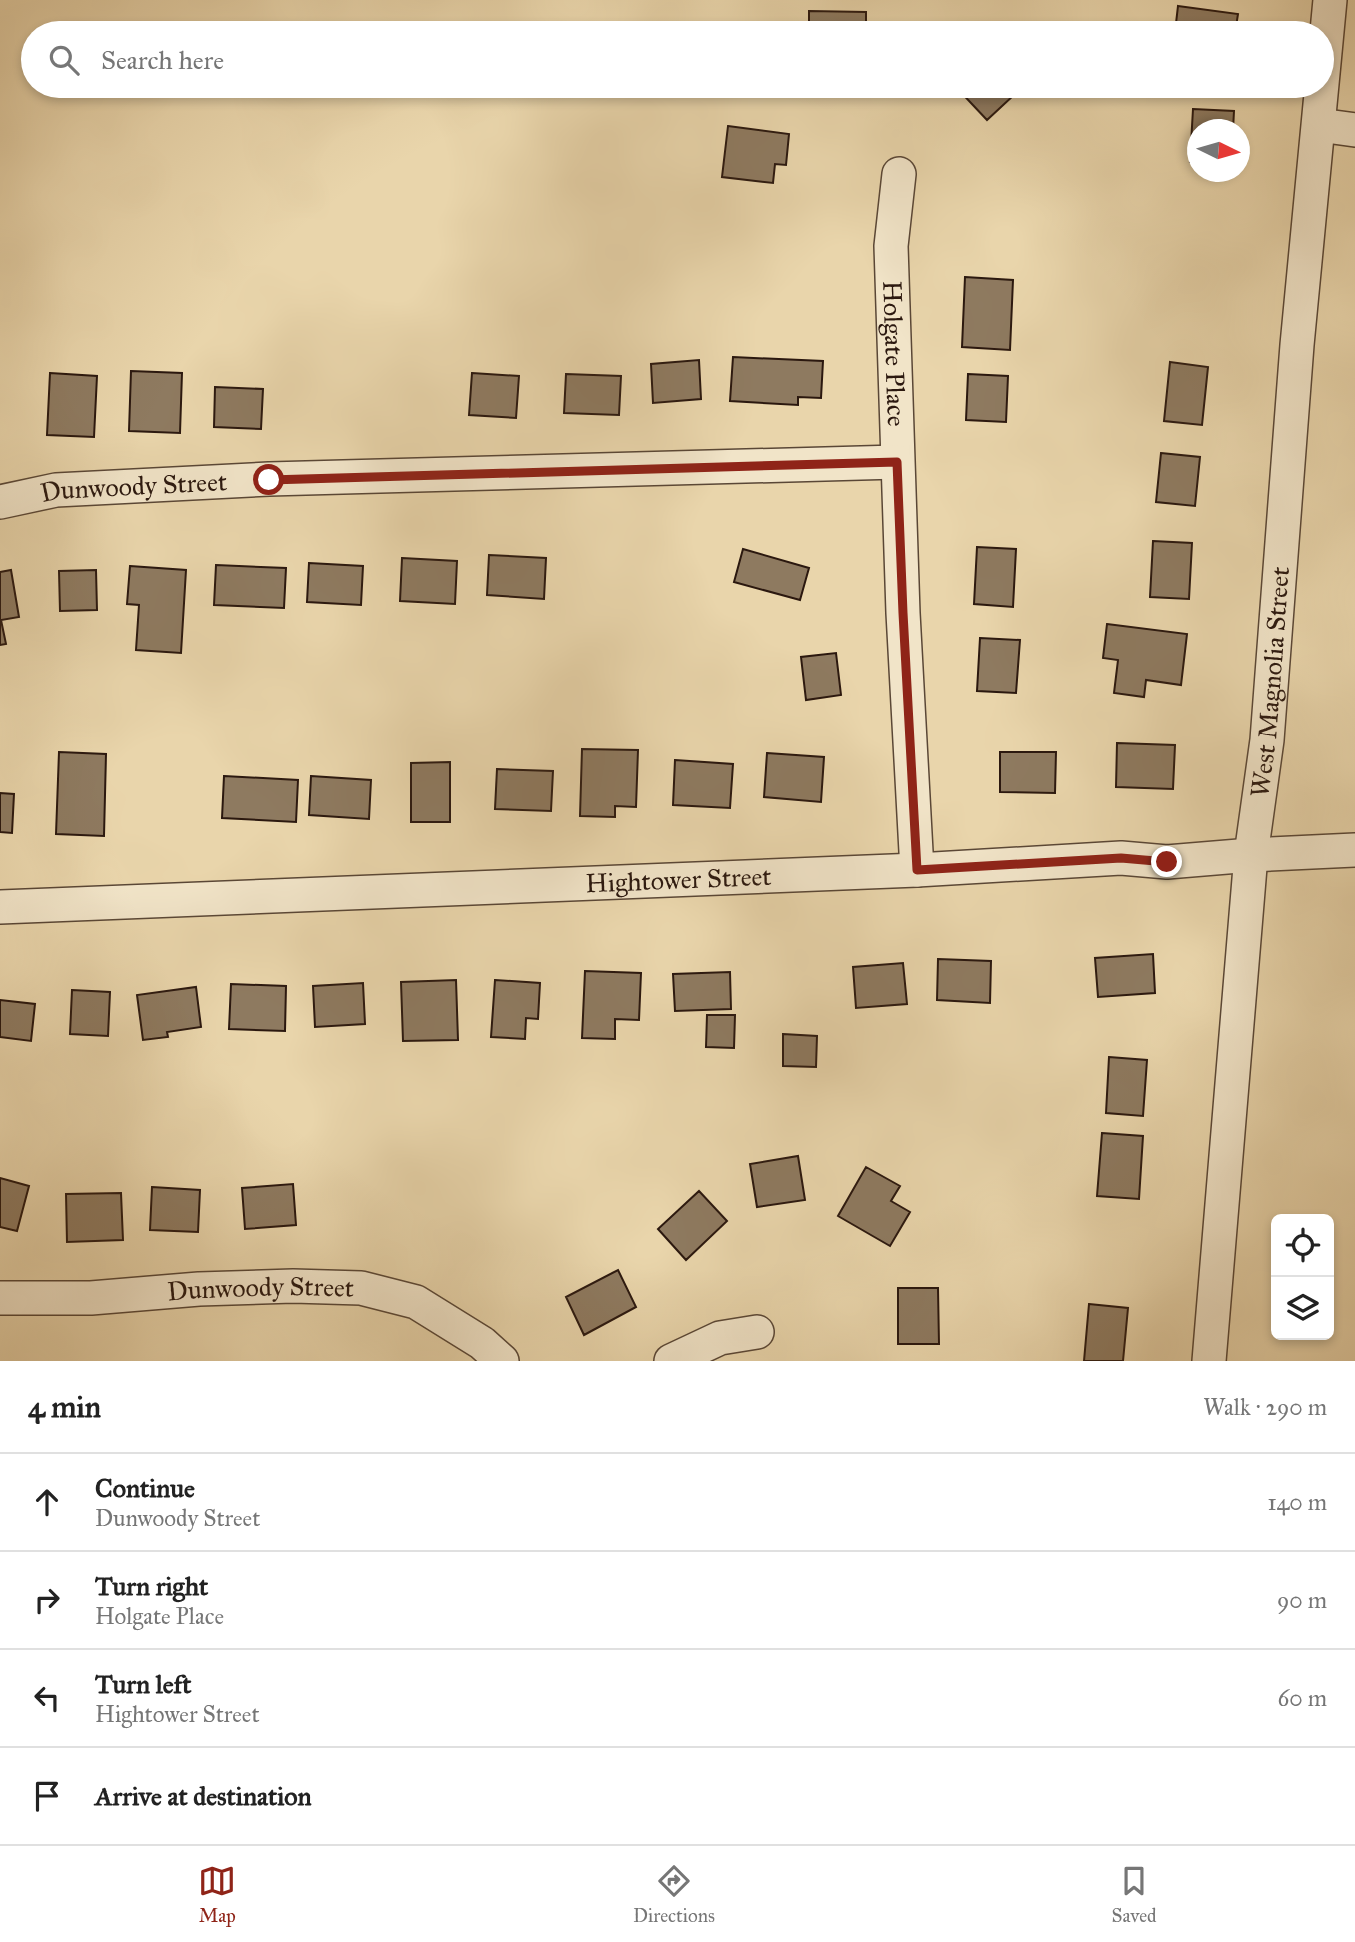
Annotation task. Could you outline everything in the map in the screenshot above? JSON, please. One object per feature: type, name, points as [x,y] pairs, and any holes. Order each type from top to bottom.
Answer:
[{"type":"street","name":"West Magnolia Street","points":[[1329,21],[1331,0]]},
{"type":"street","name":"West Magnolia Street","points":[[1209,1361],[1251,855],[1267,740],[1297,345],[1322,98]]},
{"type":"street","points":[[1320,125],[1355,130]]},
{"type":"street","name":"Holgate Place","points":[[899,174],[891,246],[903,613],[917,870]]},
{"type":"street","name":"Dunwoody Street","points":[[0,502],[56,490],[269,480],[897,462]]},
{"type":"street","name":"Hightower Street","points":[[0,907],[917,870],[1121,858],[1167,862],[1355,850]]},
{"type":"street","name":"Dunwoody Street","points":[[0,1298],[91,1298],[199,1289],[280,1286],[361,1288],[416,1303],[482,1343],[502,1361]]},
{"type":"street","points":[[671,1361],[720,1338],[757,1332]]},
{"type":"building","points":[[1178,6],[1238,14],[1237,21],[1176,21]]},
{"type":"building","points":[[809,11],[866,12],[866,21],[809,21]]},
{"type":"building","points":[[966,98],[1011,98],[987,120]]},
{"type":"building","points":[[1193,109],[1234,111],[1234,119],[1192,119]]},
{"type":"building","points":[[728,126],[789,134],[786,165],[775,164],[773,183],[722,177]]},
{"type":"building","points":[[965,277],[1013,280],[1010,350],[962,347]]},
{"type":"building","points":[[733,357],[823,361],[821,398],[798,397],[798,405],[730,401]]},
{"type":"building","points":[[699,360],[701,399],[653,403],[651,364]]},
{"type":"building","points":[[1170,362],[1208,367],[1202,425],[1164,421]]},
{"type":"building","points":[[131,371],[182,373],[180,433],[129,431]]},
{"type":"building","points":[[50,373],[97,376],[94,437],[47,435]]},
{"type":"building","points":[[472,373],[519,376],[516,418],[469,415]]},
{"type":"building","points":[[566,374],[621,376],[619,415],[564,413]]},
{"type":"building","points":[[968,374],[1008,376],[1006,422],[966,420]]},
{"type":"building","points":[[215,387],[263,389],[261,429],[214,427]]},
{"type":"building","points":[[1161,453],[1200,457],[1195,506],[1156,502]]},
{"type":"building","points":[[1153,541],[1192,543],[1189,599],[1150,597]]},
{"type":"building","points":[[977,547],[1016,549],[1013,607],[974,604]]},
{"type":"building","points":[[743,549],[809,568],[800,600],[734,582]]},
{"type":"building","points":[[489,555],[546,558],[544,599],[487,595]]},
{"type":"building","points":[[402,558],[457,561],[455,604],[400,601]]},
{"type":"building","points":[[309,563],[363,566],[361,605],[307,602]]},
{"type":"building","points":[[216,565],[286,568],[284,608],[214,605]]},
{"type":"building","points":[[130,566],[186,570],[181,653],[136,650],[139,605],[127,604]]},
{"type":"building","points":[[11,570],[19,617],[1,620],[6,644],[0,645],[0,572]]},
{"type":"building","points":[[96,570],[97,610],[60,611],[59,571]]},
{"type":"building","points":[[1107,624],[1187,634],[1181,685],[1146,680],[1144,697],[1114,693],[1118,660],[1103,658]]},
{"type":"building","points":[[980,638],[1020,640],[1016,693],[977,691]]},
{"type":"building","points":[[836,653],[841,695],[806,700],[801,657]]},
{"type":"building","points":[[1117,743],[1175,745],[1173,789],[1116,787]]},
{"type":"building","points":[[582,749],[638,750],[636,807],[615,806],[615,817],[580,816]]},
{"type":"building","points":[[59,752],[106,754],[104,836],[56,834]]},
{"type":"building","points":[[1000,752],[1056,752],[1055,793],[1000,792]]},
{"type":"building","points":[[767,753],[824,757],[821,802],[764,797]]},
{"type":"building","points":[[675,760],[733,764],[730,808],[673,805]]},
{"type":"building","points":[[450,762],[450,822],[411,822],[411,763]]},
{"type":"building","points":[[497,769],[553,771],[551,811],[495,809]]},
{"type":"building","points":[[224,776],[298,780],[296,822],[222,818]]},
{"type":"building","points":[[311,776],[371,780],[369,819],[309,815]]},
{"type":"building","points":[[0,793],[14,794],[12,833],[0,832]]},
{"type":"building","points":[[1153,954],[1155,993],[1098,997],[1095,958]]},
{"type":"building","points":[[938,959],[991,961],[990,1003],[937,1000]]},
{"type":"building","points":[[903,963],[907,1004],[856,1008],[853,967]]},
{"type":"building","points":[[585,971],[641,973],[639,1020],[615,1019],[615,1039],[582,1038]]},
{"type":"building","points":[[730,972],[731,1009],[675,1011],[673,974]]},
{"type":"building","points":[[456,980],[458,1040],[403,1041],[401,982]]},
{"type":"building","points":[[495,980],[540,983],[538,1019],[526,1018],[525,1039],[491,1037]]},
{"type":"building","points":[[363,983],[365,1024],[315,1027],[313,986]]},
{"type":"building","points":[[231,984],[286,986],[285,1031],[229,1029]]},
{"type":"building","points":[[196,987],[201,1027],[167,1032],[168,1037],[143,1040],[137,995]]},
{"type":"building","points":[[72,990],[110,992],[108,1036],[70,1034]]},
{"type":"building","points":[[0,1000],[35,1004],[31,1041],[0,1037]]},
{"type":"building","points":[[707,1015],[735,1015],[734,1048],[706,1047]]},
{"type":"building","points":[[783,1034],[817,1036],[816,1067],[783,1066]]},
{"type":"building","points":[[1109,1057],[1147,1060],[1143,1116],[1106,1113]]},
{"type":"building","points":[[1102,1133],[1143,1136],[1139,1199],[1097,1196]]},
{"type":"building","points":[[798,1156],[805,1200],[757,1207],[750,1164]]},
{"type":"building","points":[[866,1167],[900,1186],[891,1201],[910,1212],[890,1246],[838,1216]]},
{"type":"building","points":[[0,1178],[29,1186],[17,1231],[0,1227]]},
{"type":"building","points":[[293,1184],[296,1225],[245,1229],[242,1188]]},
{"type":"building","points":[[152,1187],[200,1190],[198,1232],[150,1230]]},
{"type":"building","points":[[699,1191],[727,1221],[686,1260],[658,1229]]},
{"type":"building","points":[[121,1193],[123,1240],[67,1242],[66,1194]]},
{"type":"building","points":[[618,1270],[636,1307],[584,1335],[566,1297]]},
{"type":"building","points":[[898,1288],[938,1288],[939,1344],[898,1344]]},
{"type":"building","points":[[1089,1304],[1128,1308],[1123,1361],[1084,1361]]},
{"type":"route","points":[[269,480],[897,462],[917,870],[1121,858],[1167,862]]}]
